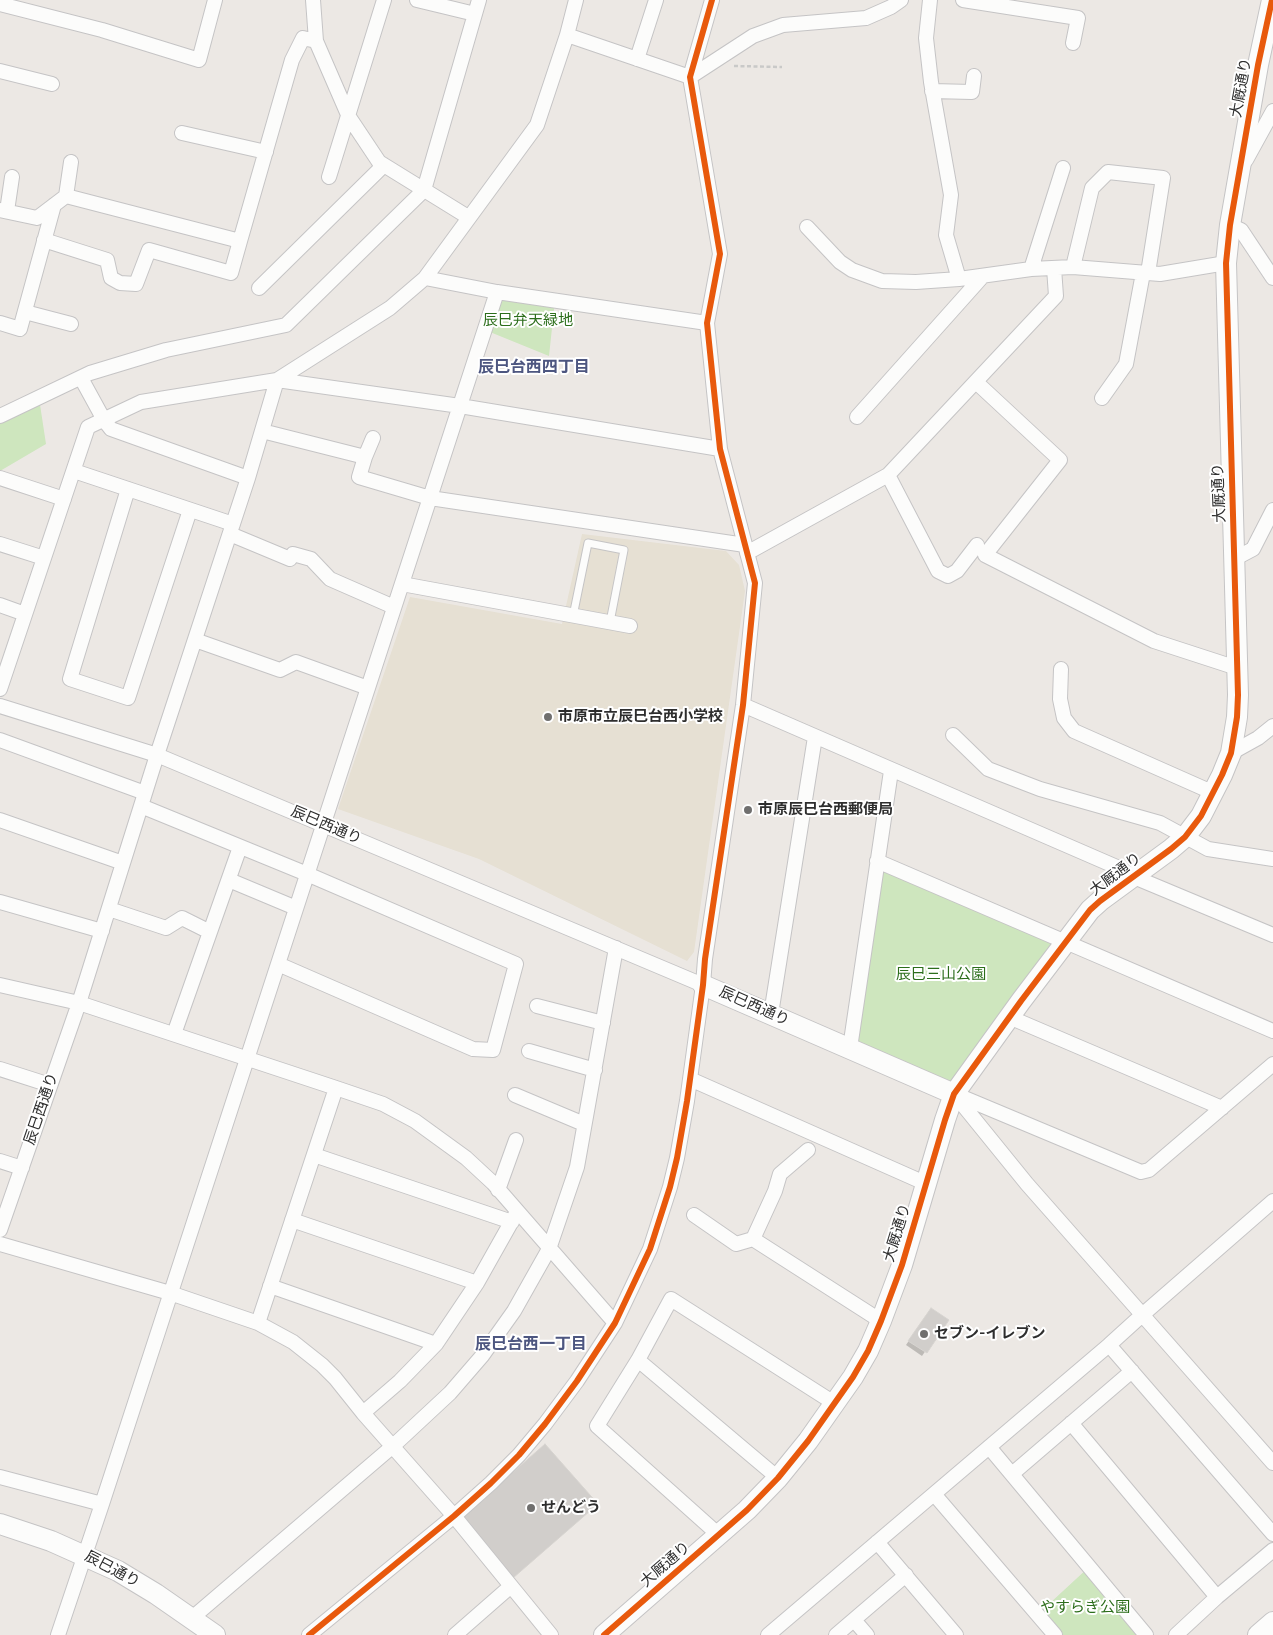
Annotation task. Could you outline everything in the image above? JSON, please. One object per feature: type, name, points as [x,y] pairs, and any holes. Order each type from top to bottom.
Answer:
[{"type":"street","points":[[0,4],[102,30],[199,60],[215,0]]},
{"type":"street","points":[[313,0],[316,41],[349,116],[379,162],[468,217]]},
{"type":"street","points":[[329,177],[384,0]]},
{"type":"street","points":[[417,0],[475,14]]},
{"type":"street","points":[[0,416],[81,378],[166,350],[286,326],[424,190],[479,0]]},
{"type":"street","points":[[0,706],[157,755],[232,529],[277,380],[390,308],[425,278],[537,125],[567,35],[576,0]]},
{"type":"street","points":[[637,59],[656,0]]},
{"type":"street","points":[[310,1635],[491,1483],[546,1424],[578,1382],[614,1323],[650,1248],[678,1158],[703,985],[705,959],[743,706],[755,583],[720,449],[707,323],[720,254],[690,77],[712,0]]},
{"type":"street","points":[[690,77],[753,36],[783,26],[866,18],[891,7],[901,0]]},
{"type":"street","points":[[930,0],[926,38],[932,91],[951,194],[946,235],[959,279]]},
{"type":"street","points":[[963,0],[1078,18],[1073,43]]},
{"type":"street","name":"大厩通り","points":[[604,1635],[720,1536],[778,1478],[808,1441],[864,1358],[881,1322],[902,1265],[954,1094],[1009,1017],[1090,910],[1171,849],[1185,836],[1201,816],[1214,793],[1231,753],[1237,717],[1238,695],[1226,263],[1230,225],[1258,65],[1272,0]]},
{"type":"street","points":[[567,35],[690,77]]},
{"type":"street","points":[[44,240],[107,260],[111,278],[120,283],[136,284],[149,250],[231,273],[292,60],[303,38],[316,41]]},
{"type":"street","points":[[0,71],[52,84]]},
{"type":"street","points":[[932,91],[972,92],[974,76]]},
{"type":"street","points":[[1240,171],[1273,112]]},
{"type":"street","points":[[182,133],[266,152]]},
{"type":"street","points":[[12,177],[4,210],[37,218],[66,196],[71,162]]},
{"type":"street","points":[[259,288],[384,165]]},
{"type":"street","points":[[1031,270],[1063,168]]},
{"type":"street","points":[[1073,267],[1092,188],[1108,172],[1162,178],[1126,364],[1102,398]]},
{"type":"street","points":[[66,196],[240,240]]},
{"type":"street","points":[[0,324],[20,329],[54,205]]},
{"type":"street","points":[[1230,225],[1241,230],[1273,278]]},
{"type":"street","points":[[807,227],[840,262],[852,270],[882,281],[916,282],[959,279],[1073,267],[1160,274],[1226,263]]},
{"type":"street","points":[[373,438],[359,476],[430,498],[746,549],[888,476],[1056,296],[1054,268]]},
{"type":"street","points":[[857,417],[982,277]]},
{"type":"street","points":[[425,278],[497,292],[707,323]]},
{"type":"street","points":[[58,1635],[497,292]]},
{"type":"street","points":[[25,312],[71,324]]},
{"type":"street","points":[[81,378],[111,429],[248,478]]},
{"type":"street","points":[[0,689],[3,668],[25,614],[88,427],[141,402],[277,380],[460,406],[720,449]]},
{"type":"street","points":[[976,382],[1060,460],[985,555],[1154,640],[1237,668]]},
{"type":"street","points":[[262,431],[365,457]]},
{"type":"street","points":[[74,471],[190,510],[290,559],[293,554],[311,558],[330,579],[394,607]]},
{"type":"street","points":[[888,476],[938,571],[948,576],[957,572],[977,545]]},
{"type":"street","points":[[0,478],[64,498]]},
{"type":"street","points":[[128,489],[70,679],[128,698],[190,510]]},
{"type":"street","points":[[1234,559],[1253,549],[1273,510]]},
{"type":"street","points":[[0,544],[44,558]]},
{"type":"street","points":[[402,584],[630,626]]},
{"type":"street","points":[[0,605],[25,614]]},
{"type":"street","points":[[195,640],[280,670],[296,662],[368,688]]},
{"type":"street","points":[[1061,669],[1060,699],[1064,718],[1074,731],[1214,793]]},
{"type":"street","points":[[743,706],[1119,868],[1134,877],[1273,935]]},
{"type":"street","points":[[1231,753],[1258,738],[1273,726]]},
{"type":"street","points":[[953,735],[988,769],[1040,789],[1160,824],[1208,849],[1273,860]]},
{"type":"street","points":[[771,1014],[815,737]]},
{"type":"street","points":[[0,740],[145,793]]},
{"type":"street","name":"辰巳西通り","points":[[0,1230],[79,1003],[157,755],[703,985],[954,1094]]},
{"type":"street","points":[[850,1048],[891,771]]},
{"type":"street","points":[[141,806],[307,874],[516,964],[493,1050],[473,1049],[278,964]]},
{"type":"street","points":[[0,820],[123,863]]},
{"type":"street","points":[[174,1034],[240,847]]},
{"type":"street","points":[[878,861],[1273,1031]]},
{"type":"street","points":[[228,880],[296,908]]},
{"type":"street","points":[[0,902],[102,931]]},
{"type":"street","points":[[109,908],[166,928],[182,918],[210,932]]},
{"type":"street","points":[[192,1618],[393,1446],[450,1393],[482,1356],[514,1311],[549,1249],[577,1167],[616,948]]},
{"type":"street","points":[[0,985],[79,1003],[174,1034],[383,1104],[415,1121],[466,1158],[498,1190],[514,1217],[549,1249],[614,1323]]},
{"type":"street","points":[[537,1006],[603,1023]]},
{"type":"street","points":[[1009,1017],[1222,1108]]},
{"type":"street","points":[[529,1051],[594,1070]]},
{"type":"street","points":[[954,1094],[1141,1172],[1150,1170],[1273,1064]]},
{"type":"street","points":[[0,1069],[50,1085]]},
{"type":"street","points":[[690,1079],[927,1184]]},
{"type":"street","points":[[258,1323],[336,1088]]},
{"type":"street","points":[[954,1094],[1026,1184],[1273,1463]]},
{"type":"street","points":[[515,1095],[584,1124]]},
{"type":"street","points":[[498,1190],[516,1140]]},
{"type":"street","points":[[694,1215],[736,1244],[753,1239],[775,1191],[780,1174],[808,1150]]},
{"type":"street","points":[[314,1156],[514,1217]]},
{"type":"street","points":[[0,1161],[22,1168]]},
{"type":"street","points":[[768,1635],[1110,1345],[1273,1201]]},
{"type":"street","points":[[363,1413],[400,1381],[436,1344],[478,1283],[514,1217]]},
{"type":"street","points":[[292,1220],[478,1283]]},
{"type":"street","points":[[753,1239],[881,1322]]},
{"type":"street","points":[[0,1244],[170,1293],[258,1323],[293,1342],[322,1365],[454,1516],[551,1635]]},
{"type":"street","points":[[270,1286],[436,1344]]},
{"type":"street","points":[[720,1536],[597,1426],[638,1360],[671,1298],[834,1403]]},
{"type":"street","points":[[1110,1345],[1273,1534]]},
{"type":"street","points":[[638,1360],[778,1478]]},
{"type":"street","points":[[1012,1474],[1132,1371]]},
{"type":"street","points":[[1071,1423],[1217,1597]]},
{"type":"street","points":[[989,1447],[1146,1635]]},
{"type":"street","points":[[0,1477],[102,1504]]},
{"type":"street","points":[[934,1494],[1055,1635]]},
{"type":"street","name":"辰巳通り","points":[[0,1524],[51,1541],[118,1571],[192,1618],[215,1635]]},
{"type":"street","points":[[877,1542],[956,1635]]},
{"type":"street","points":[[1176,1635],[1217,1597],[1273,1550]]},
{"type":"street","points":[[836,1635],[906,1575]]},
{"type":"street","points":[[455,1635],[511,1586]]},
{"type":"street","points":[[854,1620],[867,1635]]},
{"type":"street","points":[[1258,1635],[1273,1622]]},
{"type":"lane","points":[[573,616],[588,543],[624,550],[610,622]]},
{"type":"path","points":[[732,66],[782,68]]},
{"type":"shaded area","name":"市原市立辰巳台西小学校","points":[[582,534],[726,551],[739,565],[745,591],[694,952],[687,961],[479,859],[338,809],[410,597],[562,624]]},
{"type":"green space","name":"辰巳弁天緑地","points":[[497,292],[555,300],[549,356],[485,330]]},
{"type":"green space","points":[[39,398],[46,444],[0,471],[0,416]]},
{"type":"green space","name":"辰巳三山公園","points":[[877,861],[1065,941],[954,1094],[850,1048]]},
{"type":"green space","name":"やすらぎ公園","points":[[1089,1567],[1146,1635],[1055,1635],[1037,1615]]},
{"type":"building","points":[[931,1308],[949,1320],[927,1353],[908,1341]]},
{"type":"building","points":[[545,1444],[598,1504],[513,1578],[461,1518]]},
{"type":"cycle path","points":[[309,1635],[454,1516],[491,1483],[519,1455],[545,1424],[577,1381],[615,1323],[650,1249],[670,1187],[687,1101],[705,959],[743,705],[755,583],[720,449],[707,323],[720,254],[690,77],[712,0]]},
{"type":"cycle path","points":[[604,1635],[747,1510],[778,1478],[808,1441],[853,1377],[868,1351],[881,1321],[902,1265],[954,1094],[1090,910],[1185,837],[1201,816],[1231,753],[1237,717],[1238,695],[1226,263],[1230,225],[1258,65],[1272,0]]},
{"type":"place","name":"市原市立辰巳台西小学校","points":[[548,717]]},
{"type":"place","name":"市原辰巳台西郵便局","points":[[748,810]]},
{"type":"place","name":"セブン-イレブン","points":[[924,1334]]},
{"type":"place","name":"せんどう","points":[[531,1508]]},
{"type":"district","name":"辰巳台西四丁目","points":[[534,368]]},
{"type":"district","name":"辰巳台西一丁目","points":[[531,1345]]}]
